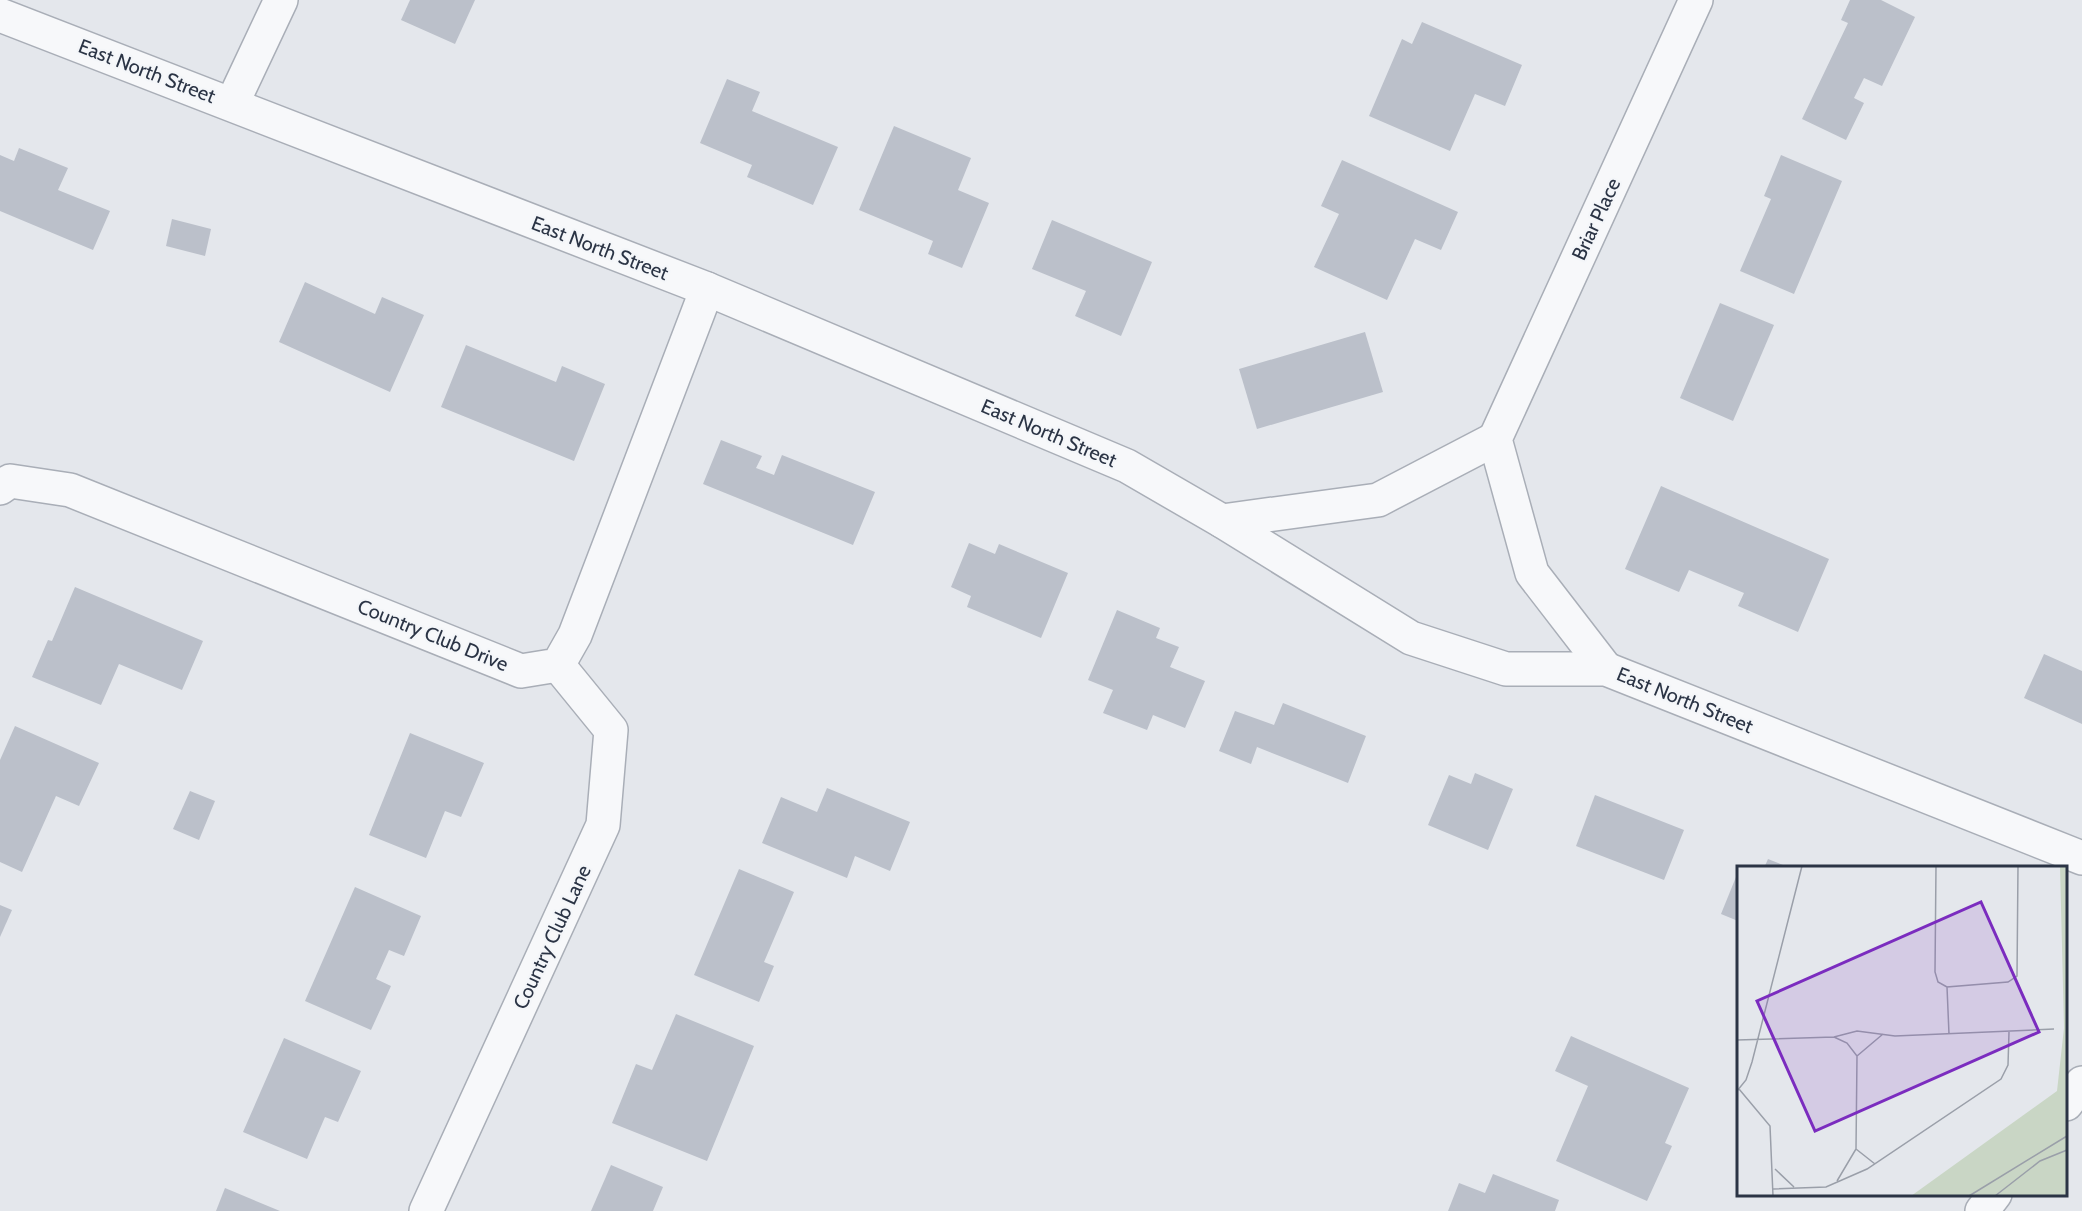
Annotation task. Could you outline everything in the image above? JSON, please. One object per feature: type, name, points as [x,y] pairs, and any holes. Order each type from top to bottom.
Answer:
[{"type":"street","points":[[232,104],[281,0]]},
{"type":"street","name":"Briar Place","points":[[1495,439],[1696,0]]},
{"type":"street","name":"East North Street","points":[[0,15],[707,289],[1126,466],[1222,521],[1411,638],[1506,669],[1606,669],[2082,858]]},
{"type":"street","points":[[558,665],[575,635],[707,289]]},
{"type":"street","points":[[1222,521],[1378,500],[1495,439],[1532,573],[1606,669]]},
{"type":"street","name":"Country Club Drive","points":[[0,488],[10,481],[70,490],[521,671],[558,665]]},
{"type":"street","name":"Country Club Lane","points":[[426,1211],[603,825],[611,730],[558,665]]},
{"type":"street","points":[[2067,1103],[2082,1083]]},
{"type":"street","points":[[1982,1211],[1993,1196]]},
{"type":"building","points":[[410,0],[475,0],[455,44],[401,20]]},
{"type":"building","points":[[1850,0],[1881,0],[1915,17],[1882,86],[1864,78],[1854,98],[1864,103],[1846,140],[1802,119],[1848,23],[1841,20]]},
{"type":"building","points":[[1422,22],[1522,65],[1505,106],[1475,94],[1450,151],[1369,116],[1402,39],[1412,44]]},
{"type":"building","points":[[727,79],[760,92],[752,111],[838,147],[813,205],[747,177],[752,165],[700,143]]},
{"type":"building","points":[[894,126],[971,158],[958,190],[989,203],[962,268],[928,254],[933,241],[859,210]]},
{"type":"building","points":[[19,148],[68,168],[58,190],[110,211],[93,250],[0,211],[0,155],[14,161]]},
{"type":"building","points":[[1781,155],[1842,181],[1794,294],[1740,271],[1771,199],[1764,196]]},
{"type":"building","points":[[1342,160],[1458,212],[1441,250],[1415,239],[1387,300],[1314,267],[1339,214],[1321,206]]},
{"type":"building","points":[[172,219],[211,229],[205,256],[166,246]]},
{"type":"building","points":[[1052,220],[1152,262],[1121,336],[1075,316],[1086,291],[1032,269]]},
{"type":"building","points":[[305,282],[375,314],[382,297],[424,315],[390,392],[279,342]]},
{"type":"building","points":[[1720,303],[1774,325],[1733,421],[1680,398]]},
{"type":"building","points":[[1365,332],[1383,392],[1257,429],[1239,369]]},
{"type":"building","points":[[466,345],[556,382],[562,366],[605,384],[574,461],[441,407]]},
{"type":"building","points":[[721,440],[762,456],[756,468],[774,475],[782,455],[875,492],[853,545],[703,484]]},
{"type":"building","points":[[1661,486],[1829,559],[1798,632],[1738,606],[1744,593],[1689,570],[1679,592],[1625,569]]},
{"type":"building","points":[[969,543],[995,554],[999,544],[1068,573],[1041,638],[967,607],[971,596],[951,587]]},
{"type":"building","points":[[75,587],[203,641],[182,690],[119,664],[101,705],[32,677],[48,640],[52,641]]},
{"type":"building","points":[[1117,610],[1160,628],[1156,638],[1179,647],[1170,667],[1205,681],[1185,728],[1153,715],[1147,730],[1103,713],[1113,690],[1088,680]]},
{"type":"building","points":[[2044,654],[2082,671],[2082,724],[2024,698]]},
{"type":"building","points":[[1283,703],[1366,736],[1348,783],[1257,747],[1251,764],[1219,751],[1235,711],[1274,725]]},
{"type":"building","points":[[15,726],[99,763],[79,806],[56,796],[22,872],[0,862],[0,760]]},
{"type":"building","points":[[410,733],[484,763],[461,817],[445,811],[426,858],[369,835]]},
{"type":"building","points":[[1475,773],[1513,789],[1488,850],[1428,825],[1449,775],[1471,784]]},
{"type":"building","points":[[827,788],[910,822],[890,871],[855,856],[847,878],[762,843],[781,797],[817,812]]},
{"type":"building","points":[[190,791],[215,801],[199,840],[173,829]]},
{"type":"building","points":[[1595,795],[1684,830],[1664,880],[1576,846]]},
{"type":"building","points":[[1768,859],[1786,866],[1765,866]]},
{"type":"building","points":[[739,869],[794,892],[764,962],[774,966],[759,1002],[694,975]]},
{"type":"building","points":[[1737,874],[1737,921],[1721,914]]},
{"type":"building","points":[[355,887],[421,916],[404,956],[389,950],[376,979],[391,986],[371,1030],[305,1001]]},
{"type":"building","points":[[0,905],[12,910],[0,937]]},
{"type":"building","points":[[676,1014],[754,1046],[707,1161],[612,1123],[636,1064],[652,1070]]},
{"type":"building","points":[[1571,1036],[1689,1088],[1665,1143],[1672,1146],[1647,1201],[1556,1161],[1588,1086],[1555,1071]]},
{"type":"building","points":[[284,1038],[361,1071],[338,1122],[325,1117],[307,1159],[243,1132]]},
{"type":"building","points":[[611,1165],[663,1187],[653,1211],[591,1211]]},
{"type":"building","points":[[1493,1174],[1559,1200],[1555,1211],[1448,1211],[1459,1183],[1485,1193]]},
{"type":"building","points":[[225,1188],[280,1211],[216,1211]]}]
